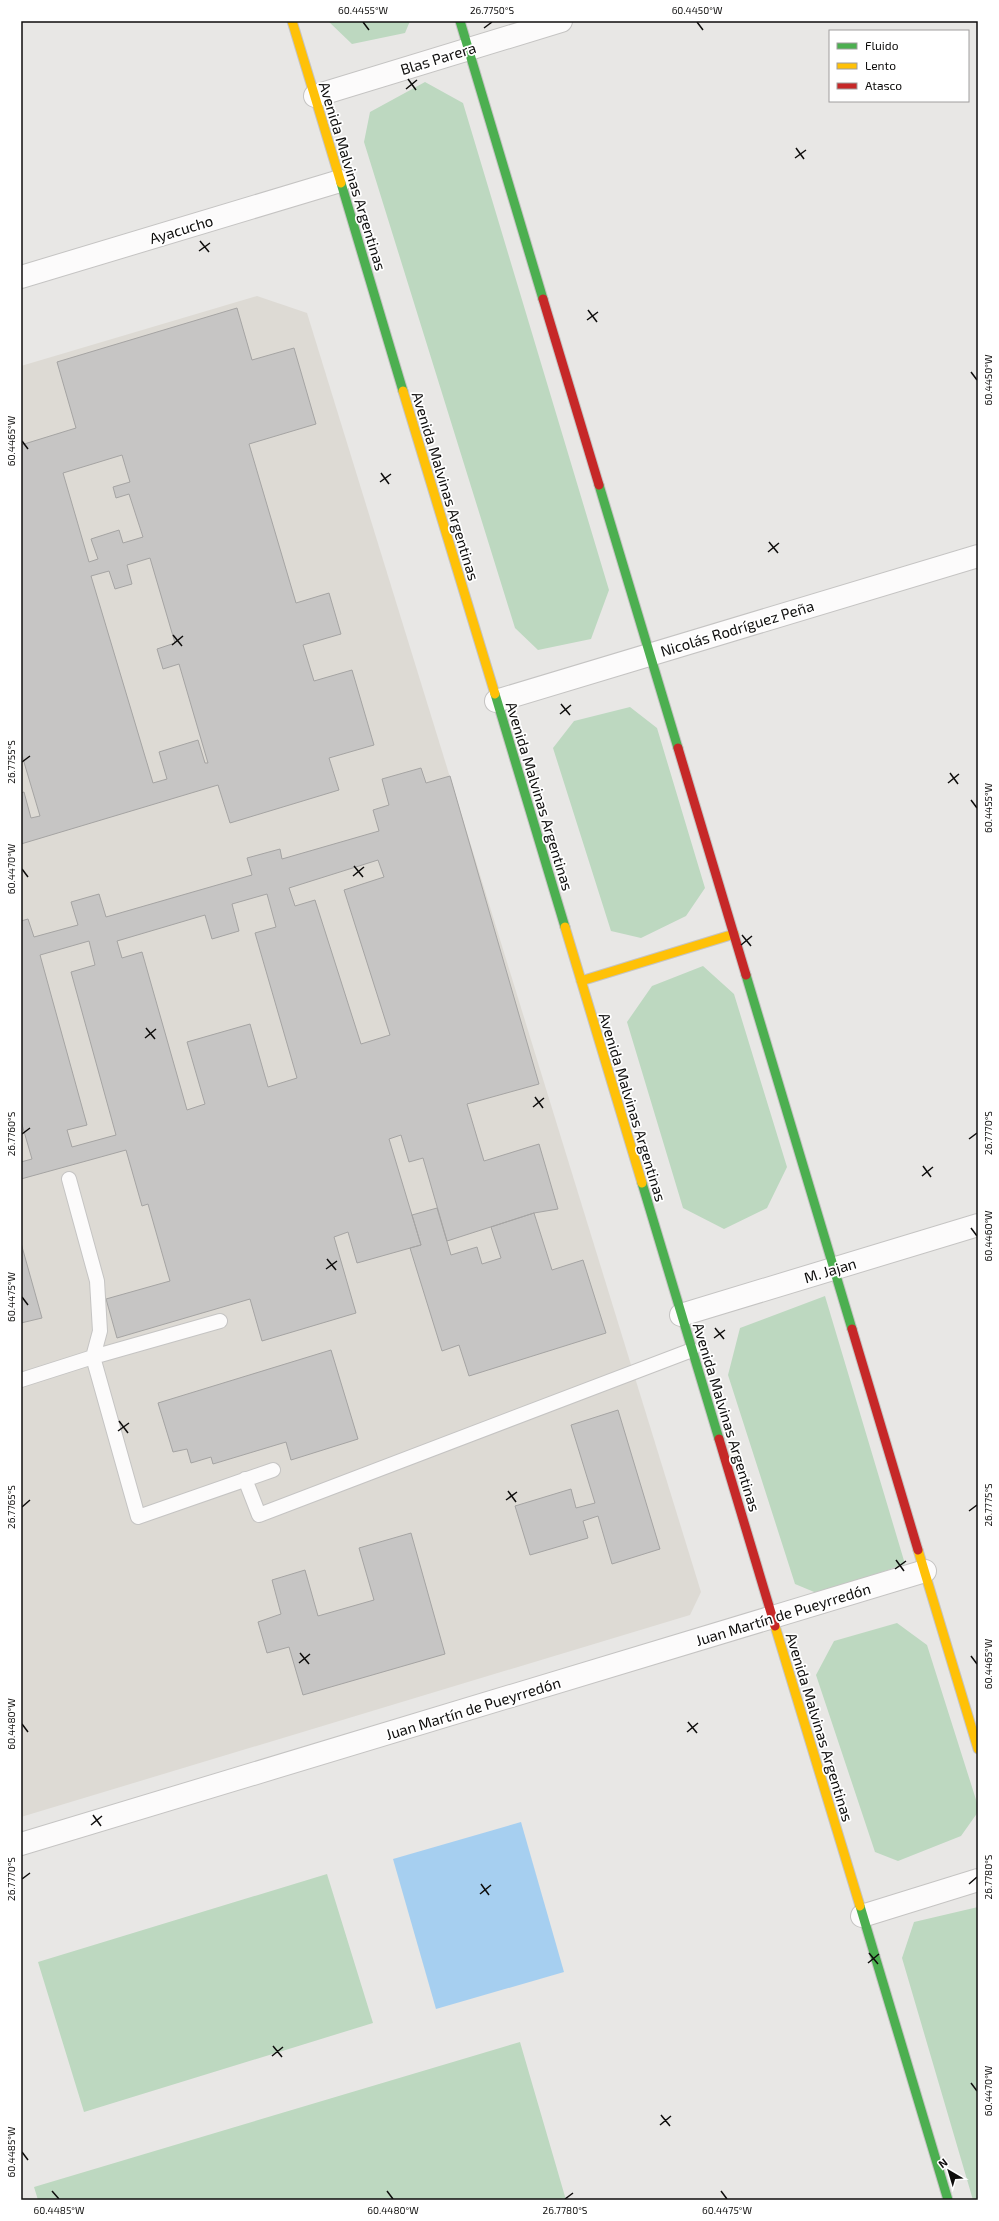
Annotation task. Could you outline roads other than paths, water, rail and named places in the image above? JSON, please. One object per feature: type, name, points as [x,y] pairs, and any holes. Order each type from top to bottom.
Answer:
[{"type":"main road","name":"Avenida Malvinas Argentinas","points":[[292,21],[948,2200]]},
{"type":"main road","points":[[460,21],[978,1749]]},
{"type":"main road","points":[[581,981],[734,934]]},
{"type":"street","name":"Blas Parera","points":[[314,96],[561,21]]},
{"type":"street","name":"Ayacucho","points":[[21,277],[340,181]]},
{"type":"street","name":"Nicolás Rodríguez Peña","points":[[496,701],[978,556]]},
{"type":"street","name":"M. Jajan","points":[[682,1315],[978,1225]]},
{"type":"street","name":"Juan Martín de Pueyrredón","points":[[21,1844],[924,1571]]},
{"type":"street","points":[[862,1916],[978,1880]]},
{"type":"lane","points":[[69,1179],[97,1281],[100,1331],[93,1357],[138,1517],[273,1470]]},
{"type":"lane","points":[[21,1380],[93,1357],[220,1321]]},
{"type":"lane","points":[[245,1479],[259,1515],[692,1350]]},
{"type":"water","points":[[521,1822],[564,1972],[436,2009],[393,1859]]}]
